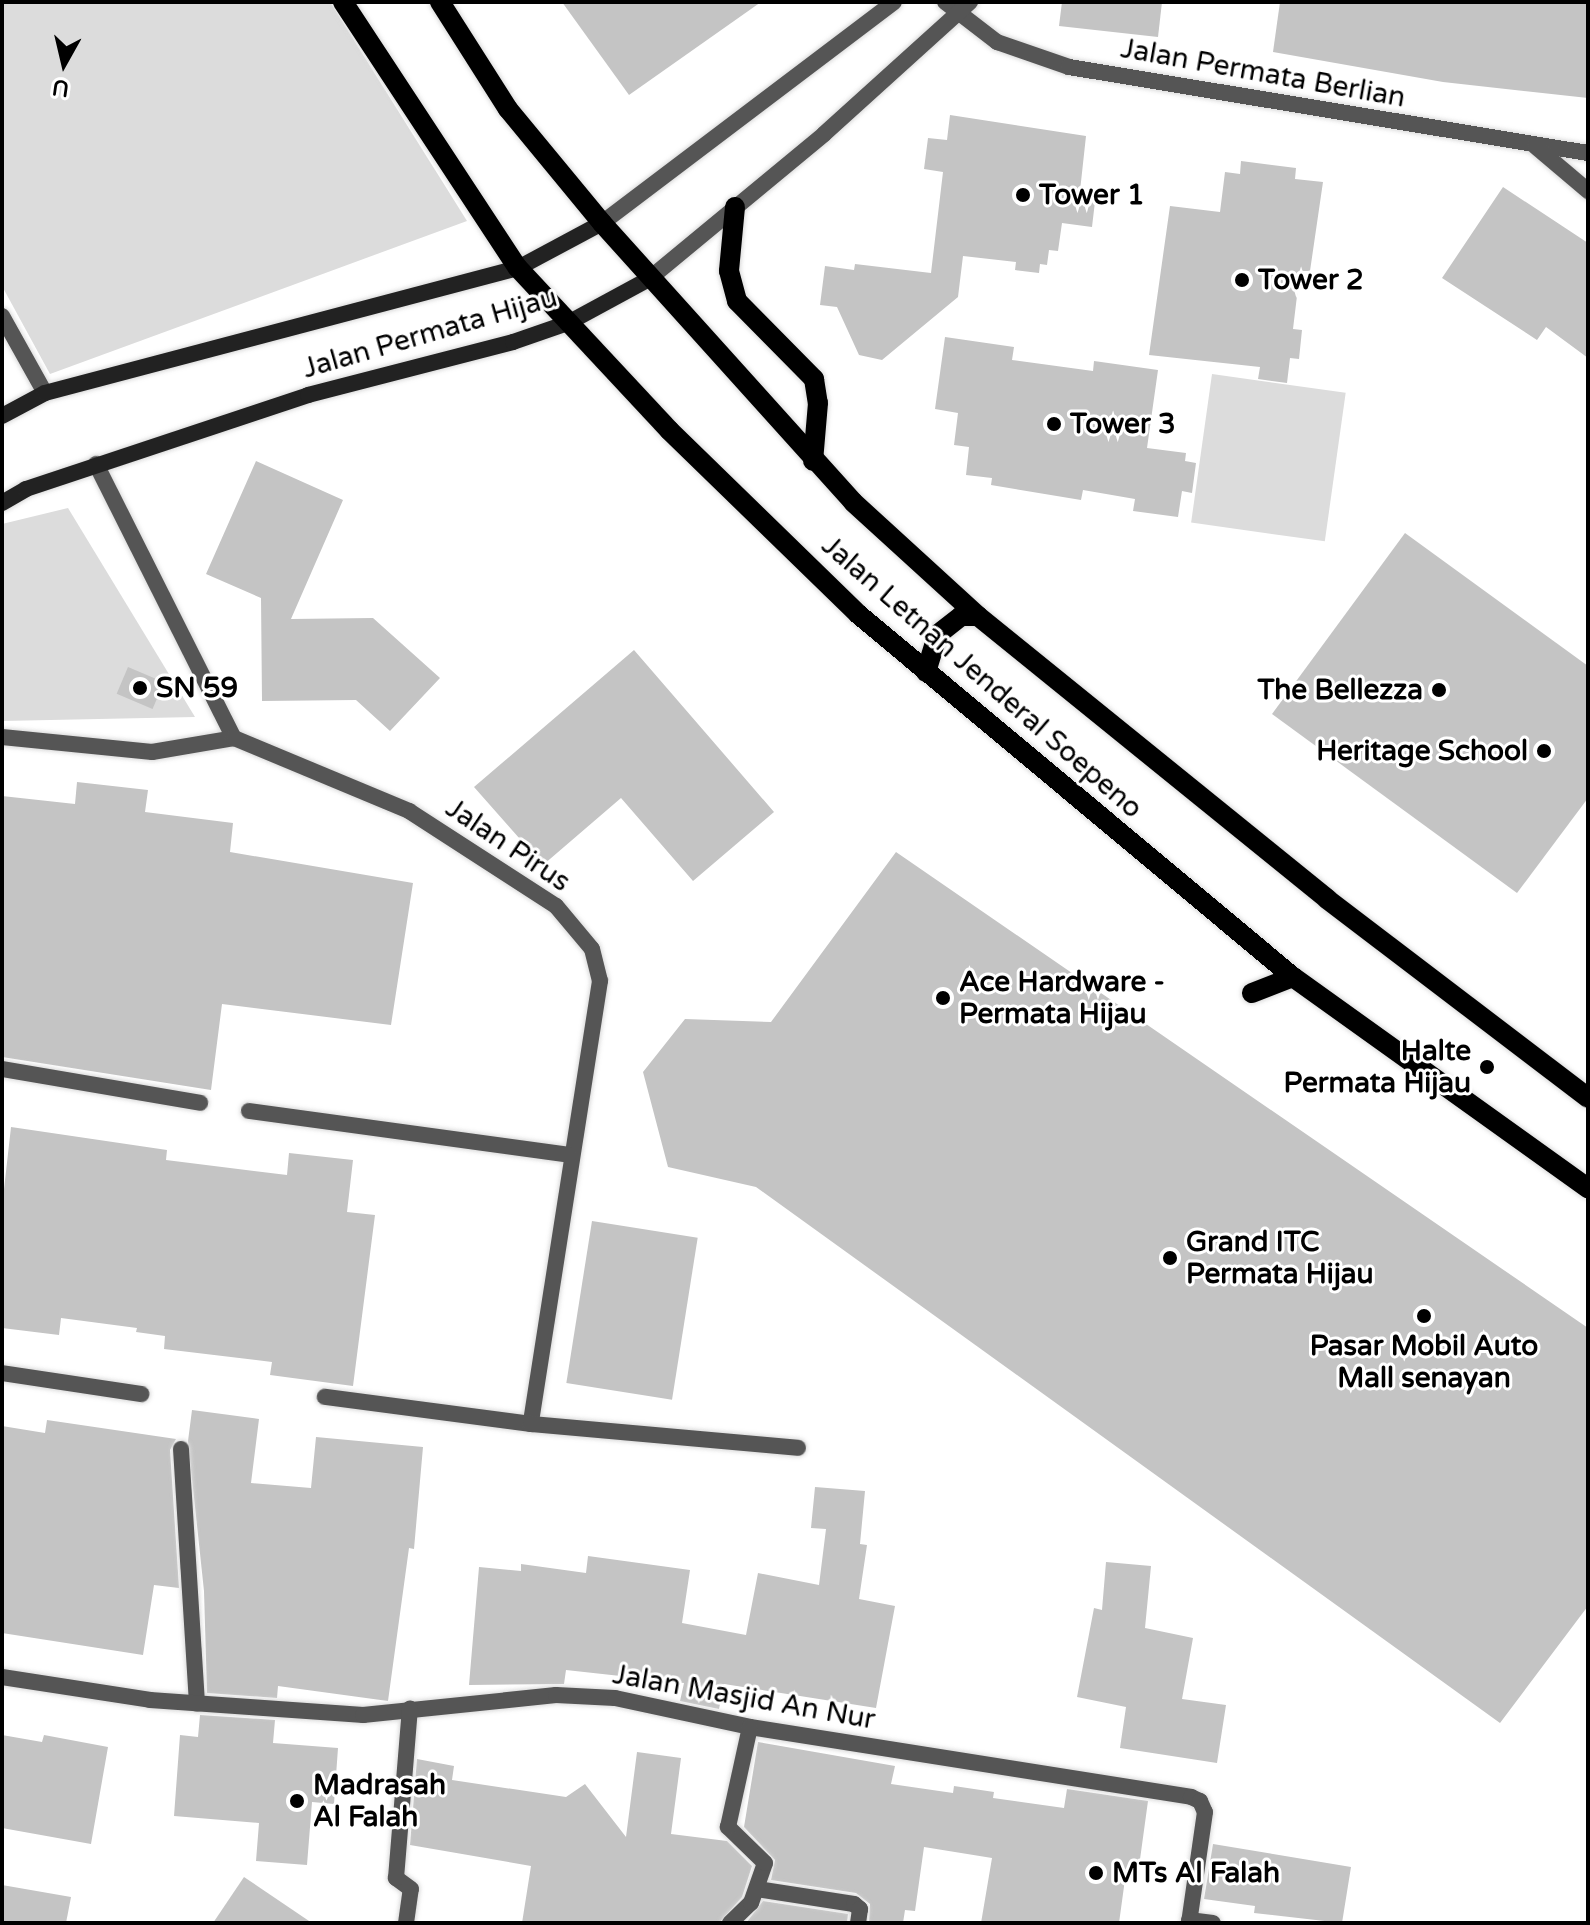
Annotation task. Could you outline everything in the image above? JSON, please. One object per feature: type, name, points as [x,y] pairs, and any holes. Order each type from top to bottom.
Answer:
[{"type":"main road","name":"Jalan Letnan Jenderal Soepeno","points":[[343,2],[518,268],[669,430],[926,672],[1293,977],[1588,1188]]},
{"type":"main road","name":"Jalan Letnan Jenderal Soepeno","points":[[440,2],[508,109],[649,279],[813,461],[978,616],[1327,899],[1588,1098]]},
{"type":"main road","points":[[735,207],[729,271],[737,301],[814,379],[818,403],[813,461]]},
{"type":"main road","name":"Jalan Permata Hijau","points":[[2,416],[45,393],[518,268],[602,223]]},
{"type":"main road","name":"Jalan Permata Hijau","points":[[2,503],[26,489],[96,464],[308,395],[568,323],[649,279]]},
{"type":"main road","points":[[926,672],[937,635],[961,616],[978,616]]},
{"type":"main road","points":[[1252,993],[1293,977]]},
{"type":"street","name":"Jalan Permata Hijau","points":[[602,223],[894,2]]},
{"type":"street","name":"Jalan Permata Berlian","points":[[945,2],[959,16],[1009,48],[1069,67],[1588,153]]},
{"type":"street","name":"Jalan Permata Hijau","points":[[649,279],[959,16],[970,2]]},
{"type":"street","points":[[1534,145],[1588,191]]},
{"type":"street","points":[[2,316],[45,393]]},
{"type":"street","points":[[2,737],[152,752],[234,738],[96,464]]},
{"type":"street","name":"Jalan Pirus","points":[[234,738],[409,811],[556,906],[592,949],[600,981],[569,1155],[531,1424]]},
{"type":"street","points":[[2,1069],[200,1103]]},
{"type":"street","points":[[249,1111],[569,1155]]},
{"type":"street","points":[[2,1373],[141,1394]]},
{"type":"street","points":[[325,1397],[531,1424],[798,1448]]},
{"type":"street","points":[[181,1449],[197,1703]]},
{"type":"street","name":"Jalan Masjid An Nur","points":[[2,1677],[150,1700],[363,1715],[591,1696],[750,1727],[1196,1799],[1205,1812],[1189,1921]]},
{"type":"street","points":[[406,1923],[411,1889],[396,1878],[410,1709]]},
{"type":"street","points":[[730,1923],[757,1889],[764,1860],[728,1827],[750,1727]]},
{"type":"street","points":[[757,1889],[854,1904],[860,1909],[858,1923]]},
{"type":"street","points":[[1189,1921],[1213,1923]]},
{"type":"shaded area","points":[[2,2],[330,2],[467,221],[50,374],[2,286]]},
{"type":"shaded area","points":[[1212,374],[1346,393],[1325,541],[1191,523]]},
{"type":"shaded area","points":[[68,508],[195,717],[2,721],[2,524]]},
{"type":"building","points":[[562,2],[761,2],[629,95]]},
{"type":"building","points":[[1062,2],[1162,2],[1158,37],[1059,26]]},
{"type":"building","points":[[1280,2],[1588,2],[1588,98],[1443,82],[1273,52]]},
{"type":"building","name":"Tower 1","points":[[950,115],[1086,136],[1080,191],[1096,193],[1092,227],[1062,223],[1058,251],[1049,250],[1047,265],[1040,264],[1039,273],[1015,270],[1016,262],[963,256],[958,297],[882,360],[859,355],[837,307],[820,305],[825,266],[854,270],[855,264],[931,273],[943,172],[924,169],[928,138],[947,140]]},
{"type":"building","name":"Tower 2","points":[[1241,161],[1296,168],[1295,179],[1323,182],[1310,271],[1300,271],[1293,329],[1302,330],[1299,359],[1290,358],[1287,383],[1258,379],[1260,367],[1149,355],[1170,206],[1220,212],[1225,172],[1240,174]]},
{"type":"building","points":[[1503,187],[1588,243],[1588,358],[1546,327],[1537,340],[1442,278]]},
{"type":"building","name":"Tower 3","points":[[945,337],[1014,347],[1012,360],[1093,371],[1094,361],[1158,370],[1147,448],[1186,453],[1185,461],[1196,463],[1192,493],[1182,491],[1178,517],[1133,511],[1135,499],[1083,490],[1081,500],[991,485],[992,478],[966,475],[969,447],[954,445],[958,413],[935,409]]},
{"type":"building","points":[[256,461],[343,500],[291,619],[373,618],[440,678],[390,731],[356,700],[262,701],[261,598],[206,574]]},
{"type":"building","name":"The Bellezza","points":[[1405,533],[1588,666],[1588,798],[1517,893],[1272,714]]},
{"type":"building","points":[[634,650],[774,812],[693,881],[621,798],[543,865],[474,787]]},
{"type":"building","name":"SN 59","points":[[128,667],[164,682],[153,709],[117,694]]},
{"type":"building","points":[[77,782],[148,790],[145,812],[233,823],[230,852],[413,883],[391,1025],[222,1004],[211,1090],[2,1057],[2,796],[75,804]]},
{"type":"building","name":"Grand ITC Permata Hijau","points":[[896,852],[1588,1328],[1588,1606],[1500,1723],[756,1187],[668,1167],[643,1072],[685,1019],[771,1022]]},
{"type":"building","points":[[11,1127],[167,1150],[166,1160],[287,1175],[289,1153],[353,1160],[347,1212],[375,1215],[353,1386],[270,1375],[272,1362],[164,1349],[165,1336],[136,1332],[137,1328],[61,1318],[59,1335],[2,1328],[2,1207]]},
{"type":"building","points":[[592,1221],[698,1238],[672,1400],[566,1383]]},
{"type":"building","points":[[192,1410],[259,1419],[251,1483],[311,1488],[316,1437],[423,1447],[414,1549],[409,1548],[388,1701],[278,1686],[277,1698],[207,1693],[204,1591],[188,1441]]},
{"type":"building","points":[[47,1420],[176,1439],[170,1450],[179,1588],[154,1585],[143,1655],[2,1633],[2,1426],[45,1433]]},
{"type":"building","points":[[815,1487],[865,1491],[860,1544],[867,1545],[859,1599],[895,1606],[876,1708],[724,1684],[719,1709],[680,1701],[684,1683],[566,1670],[564,1684],[469,1685],[479,1567],[521,1571],[521,1564],[586,1573],[588,1556],[690,1570],[682,1623],[746,1635],[758,1573],[819,1585],[826,1529],[811,1528]]},
{"type":"building","points":[[1106,1562],[1151,1566],[1145,1628],[1193,1638],[1182,1699],[1226,1705],[1217,1763],[1120,1748],[1126,1707],[1077,1697],[1094,1608],[1102,1610]]},
{"type":"building","name":"Madrasah Al Falah","points":[[200,1715],[275,1720],[273,1743],[338,1748],[334,1804],[312,1802],[307,1865],[256,1861],[259,1823],[174,1816],[180,1735],[198,1737]]},
{"type":"building","points":[[2,1735],[42,1742],[44,1735],[108,1747],[91,1844],[2,1828]]},
{"type":"building","points":[[758,1742],[895,1766],[891,1784],[953,1793],[954,1786],[994,1792],[993,1798],[1064,1808],[1067,1789],[1148,1801],[1138,1874],[1126,1872],[1119,1923],[981,1923],[992,1858],[924,1847],[915,1911],[905,1910],[903,1923],[869,1923],[870,1904],[856,1893],[771,1880],[775,1860],[744,1827]]},
{"type":"building","points":[[637,1752],[681,1758],[671,1834],[727,1841],[752,1866],[742,1897],[719,1923],[522,1923],[531,1866],[410,1845],[417,1759],[454,1766],[452,1780],[566,1797],[585,1784],[626,1837]]},
{"type":"building","points":[[1213,1844],[1351,1867],[1342,1923],[1254,1913],[1255,1906],[1204,1899]]},
{"type":"building","points":[[244,1877],[312,1923],[213,1923]]},
{"type":"building","points":[[2,1885],[71,1897],[66,1923],[2,1923]]},
{"type":"building","points":[[763,1901],[848,1914],[847,1923],[746,1923]]},
{"type":"place","name":"Tower 1","points":[[1023,195]]},
{"type":"place","name":"Tower 2","points":[[1242,280]]},
{"type":"place","name":"Tower 3","points":[[1054,424]]},
{"type":"place","name":"SN 59","points":[[140,688]]},
{"type":"place","name":"The Bellezza","points":[[1439,690]]},
{"type":"place","name":"Heritage School","points":[[1544,751]]},
{"type":"place","name":"Ace Hardware - Permata Hijau","points":[[943,998]]},
{"type":"place","name":"Halte Permata Hijau","points":[[1487,1067]]},
{"type":"place","name":"Grand ITC Permata Hijau","points":[[1170,1258]]},
{"type":"place","name":"Pasar Mobil Auto Mall senayan","points":[[1424,1316]]},
{"type":"place","name":"Madrasah Al Falah","points":[[297,1801]]},
{"type":"place","name":"MTs Al Falah","points":[[1096,1873]]}]
